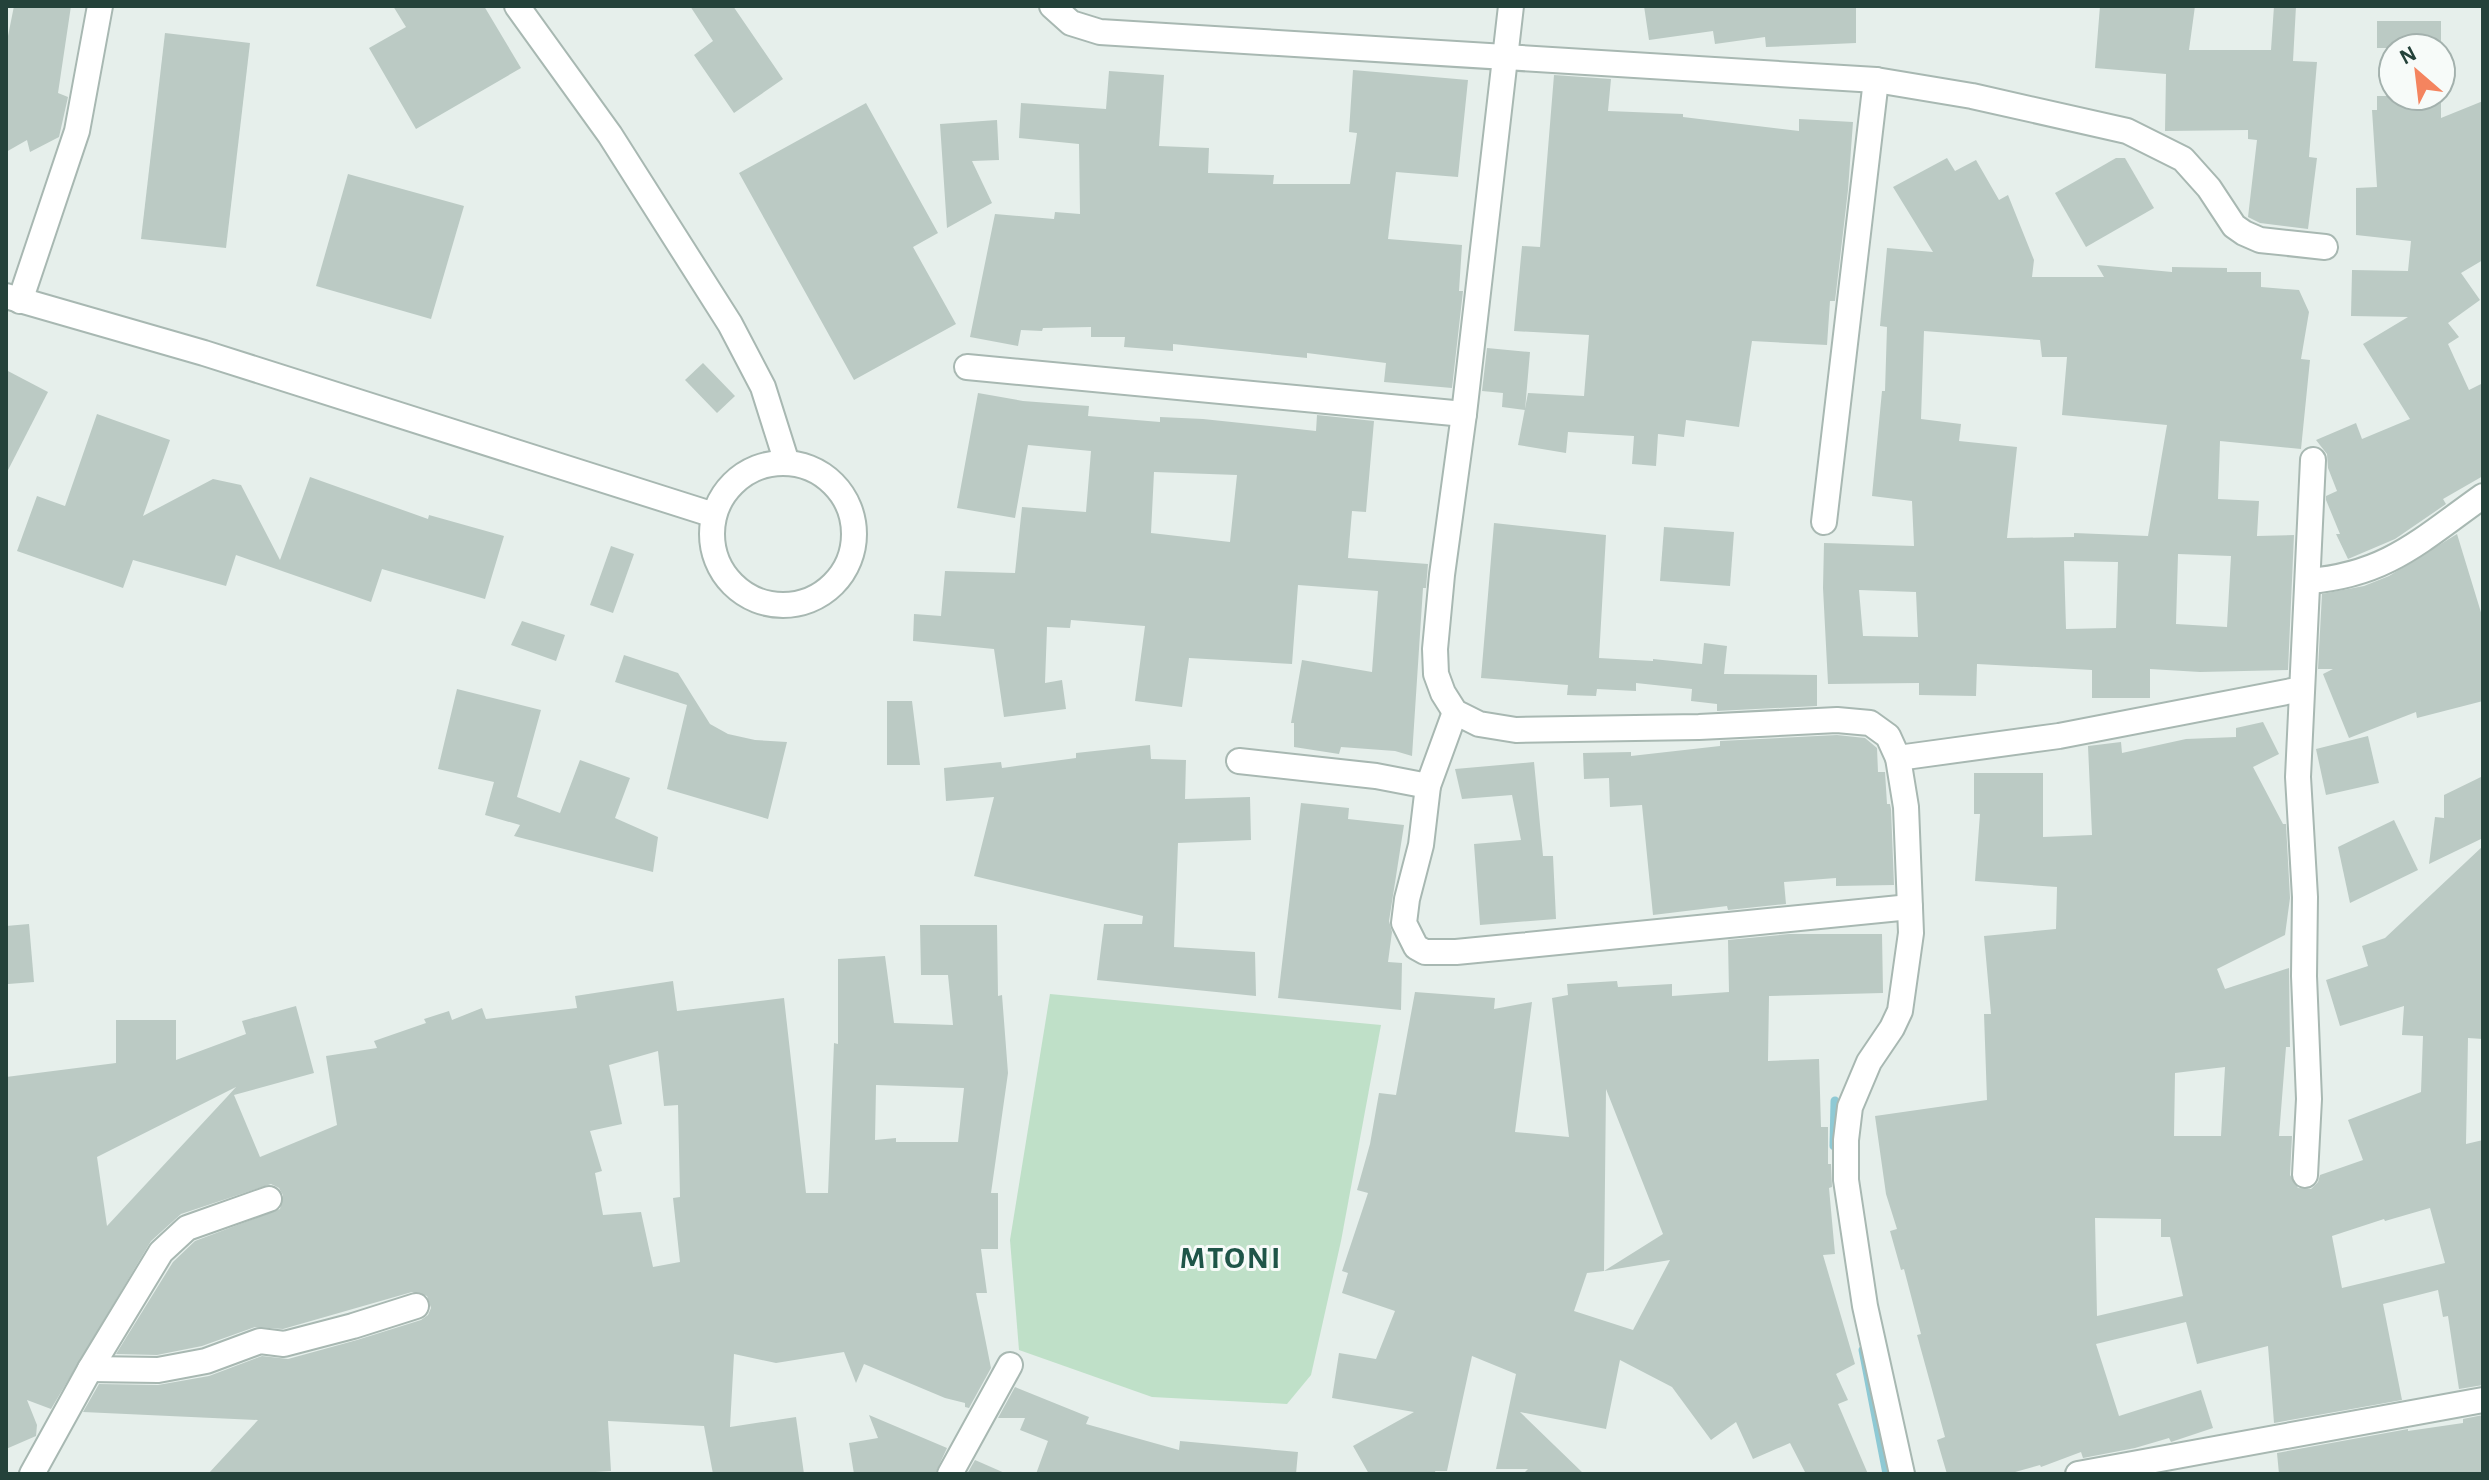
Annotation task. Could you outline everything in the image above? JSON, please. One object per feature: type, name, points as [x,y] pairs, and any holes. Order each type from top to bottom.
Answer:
[{"type":"street","points":[[100,6],[77,131],[13,298],[204,353],[714,515]]},
{"type":"street","points":[[517,6],[610,135],[730,324],[763,387],[787,463]]},
{"type":"street","points":[[1052,6],[1071,23],[1100,32],[1876,80],[1972,96],[2127,131],[2183,159],[2209,188],[2234,226],[2244,233],[2260,240],[2325,247]]},
{"type":"street","points":[[1511,6],[1464,414],[1442,575],[1435,649],[1436,674],[1455,712],[1479,724],[1516,730],[1857,720],[1879,728],[1888,736],[1898,758],[1906,807],[1911,933],[1900,1011],[1857,1086],[1850,1107],[1846,1180],[1865,1306],[1902,1474]]},
{"type":"street","points":[[1824,522],[1876,80]]},
{"type":"street","points":[[967,367],[1464,414]]},
{"type":"street","points":[[2305,1175],[2309,1099],[2304,976],[2305,897],[2298,777],[2313,460]]},
{"type":"street","points":[[787,463],[813,469],[835,484],[850,507],[855,534],[850,560],[835,583],[813,599],[787,606],[760,602],[736,589],[719,568],[712,542],[714,515],[729,487],[755,468],[787,463]]},
{"type":"street","points":[[2308,581],[2336,579],[2391,560],[2437,532],[2483,496]]},
{"type":"street","points":[[1898,758],[2059,736],[2302,689]]},
{"type":"street","points":[[1455,712],[1428,786],[1421,845],[1407,899],[1404,923],[1416,947],[1425,952],[1487,949],[1910,907]]},
{"type":"street","points":[[1239,761],[1376,776],[1428,786]]},
{"type":"street","points":[[32,1474],[90,1369],[161,1252],[187,1228],[269,1199]]},
{"type":"street","points":[[90,1369],[158,1370],[206,1361],[260,1341],[284,1344],[416,1306]]},
{"type":"street","points":[[950,1474],[1010,1365]]},
{"type":"street","points":[[2078,1474],[2126,1470],[2483,1400]]},
{"type":"green space","points":[[1050,994],[1381,1025],[1341,1241],[1311,1375],[1287,1404],[1152,1397],[1019,1350],[1010,1240]]},
{"type":"building","points":[[14,6],[71,6],[58,93],[68,97],[59,137],[30,152],[27,140],[6,152],[6,46]]},
{"type":"building","points":[[393,6],[484,6],[521,68],[416,129],[369,48],[406,27]]},
{"type":"building","points":[[690,6],[733,6],[783,79],[734,113],[694,55],[713,41]]},
{"type":"building","points":[[1644,6],[1856,6],[1856,43],[1766,47],[1765,37],[1715,44],[1713,31],[1649,40]]},
{"type":"building","points":[[2100,6],[2195,6],[2189,50],[2271,50],[2274,6],[2296,6],[2293,61],[2317,62],[2309,157],[2317,158],[2308,229],[2260,223],[2248,217],[2257,140],[2248,139],[2248,130],[2165,131],[2166,74],[2095,68]]},
{"type":"building","points":[[2377,21],[2441,21],[2441,32],[2377,32]]},
{"type":"building","points":[[165,33],[250,43],[226,248],[141,239]]},
{"type":"building","points":[[1353,70],[1468,80],[1458,177],[1396,172],[1388,239],[1462,245],[1459,291],[1463,291],[1452,388],[1384,382],[1386,363],[1307,353],[1307,358],[1173,344],[1173,351],[1124,347],[1125,337],[1091,337],[1091,327],[1021,330],[1018,346],[970,337],[995,214],[1054,219],[1055,212],[1080,214],[1079,144],[1019,138],[1021,103],[1106,109],[1109,71],[1164,75],[1159,146],[1209,148],[1208,173],[1274,175],[1273,184],[1350,184],[1357,133],[1349,132]]},
{"type":"building","points":[[1554,75],[1611,79],[1608,111],[1683,114],[1683,117],[1799,131],[1799,119],[1853,122],[1848,190],[1835,301],[1830,301],[1827,345],[1752,341],[1739,427],[1686,420],[1684,437],[1658,434],[1656,466],[1632,464],[1634,436],[1568,432],[1566,453],[1518,445],[1528,393],[1584,396],[1589,335],[1514,331],[1522,246],[1540,247]]},
{"type":"building","points":[[2483,101],[2483,260],[2461,273],[2480,300],[2448,323],[2459,337],[2448,344],[2469,390],[2483,383],[2483,476],[2443,499],[2446,504],[2395,539],[2348,559],[2336,534],[2340,534],[2326,500],[2326,496],[2337,491],[2328,468],[2327,454],[2316,440],[2356,423],[2362,439],[2410,419],[2363,344],[2408,317],[2351,316],[2352,270],[2408,271],[2411,241],[2356,235],[2356,188],[2377,187],[2372,110],[2441,112],[2441,118]]},
{"type":"building","points":[[866,103],[938,233],[913,247],[956,324],[854,380],[739,173]]},
{"type":"building","points":[[997,120],[999,160],[972,161],[992,203],[947,228],[940,124]]},
{"type":"building","points":[[1947,158],[1955,171],[1976,160],[1999,200],[2008,195],[2034,260],[2032,277],[2104,277],[2097,265],[2172,272],[2172,267],[2227,268],[2227,272],[2261,272],[2261,287],[2299,290],[2309,312],[2301,359],[2310,360],[2301,449],[2220,441],[2218,499],[2259,501],[2257,536],[2294,535],[2288,670],[2200,672],[2150,669],[2150,698],[2092,698],[2092,670],[1977,664],[1976,696],[1919,695],[1919,683],[1828,684],[1824,543],[1914,546],[1912,501],[1872,496],[1882,391],[1885,391],[1887,327],[1880,326],[1887,248],[1933,252],[1893,187]],"holes":[[[1924,331],[2040,340],[2042,357],[2067,357],[2062,415],[2167,425],[2148,536],[2074,533],[2074,537],[2007,538],[2017,447],[1959,441],[1961,424],[1921,419]],[[2178,554],[2231,556],[2227,627],[2176,624]],[[2064,561],[2118,562],[2116,628],[2066,629]],[[1859,590],[1916,592],[1918,637],[1863,636]]]},
{"type":"building","points":[[2116,158],[2125,158],[2154,208],[2086,247],[2055,193]]},
{"type":"building","points":[[348,174],[464,206],[431,319],[316,286]]},
{"type":"building","points":[[1487,348],[1530,352],[1525,410],[1502,407],[1503,393],[1482,391]]},
{"type":"building","points":[[703,363],[735,396],[717,413],[685,380]]},
{"type":"building","points":[[6,370],[48,392],[6,474]]},
{"type":"building","points":[[978,393],[1023,401],[1089,406],[1088,416],[1160,422],[1160,417],[1203,419],[1316,431],[1317,415],[1374,421],[1366,512],[1352,511],[1348,558],[1428,564],[1426,588],[1423,588],[1412,756],[1395,751],[1341,747],[1339,754],[1294,747],[1294,723],[1291,723],[1302,660],[1372,672],[1378,591],[1298,585],[1292,664],[1189,658],[1182,707],[1135,701],[1145,626],[1071,620],[1070,628],[1047,627],[1045,683],[1062,680],[1066,709],[1004,717],[994,649],[913,641],[914,614],[941,616],[945,571],[1015,573],[1022,507],[1086,512],[1091,451],[1028,445],[1015,518],[957,508]],"holes":[[[1154,472],[1237,475],[1230,542],[1151,533]]]},
{"type":"building","points":[[97,414],[170,440],[143,516],[213,479],[241,485],[280,560],[310,477],[428,519],[429,515],[504,536],[485,599],[382,569],[371,602],[236,555],[226,586],[133,560],[123,588],[17,551],[37,496],[65,506]]},
{"type":"building","points":[[1494,523],[1606,535],[1599,658],[1702,664],[1704,643],[1727,646],[1724,674],[1817,675],[1817,706],[1717,711],[1717,704],[1691,701],[1692,689],[1636,683],[1636,691],[1597,689],[1596,696],[1567,695],[1568,685],[1481,678]]},
{"type":"building","points":[[1664,527],[1734,532],[1730,586],[1660,581]]},
{"type":"building","points":[[2457,534],[2483,619],[2483,701],[2417,718],[2416,712],[2349,738],[2323,674],[2333,669],[2318,669],[2322,594],[2364,586],[2389,576]]},
{"type":"building","points":[[611,546],[634,554],[613,613],[590,605]]},
{"type":"building","points":[[522,621],[565,635],[556,661],[511,645]]},
{"type":"building","points":[[624,655],[678,673],[710,724],[728,734],[787,742],[768,819],[667,789],[687,705],[615,682]]},
{"type":"building","points":[[457,689],[541,710],[517,797],[560,813],[580,760],[630,778],[615,818],[658,837],[653,872],[514,836],[520,825],[485,815],[494,782],[438,769]]},
{"type":"building","points":[[887,701],[912,701],[920,765],[887,765]]},
{"type":"building","points":[[2263,722],[2279,754],[2253,767],[2283,824],[2286,824],[2290,898],[2285,935],[2217,969],[2225,989],[2289,968],[2290,1047],[2286,1047],[2279,1136],[2292,1136],[2290,1175],[2298,1188],[2311,1189],[2320,1175],[2363,1160],[2348,1120],[2421,1092],[2423,1036],[2402,1035],[2404,1006],[2340,1026],[2326,980],[2368,966],[2362,946],[2385,938],[2483,846],[2483,1039],[2468,1038],[2466,1144],[2483,1140],[2483,1385],[2459,1389],[2448,1316],[2443,1317],[2438,1290],[2383,1304],[2402,1400],[2274,1423],[2268,1346],[2197,1364],[2186,1322],[2096,1344],[2119,1416],[2201,1390],[2213,1428],[2171,1442],[2169,1438],[2083,1458],[2081,1452],[2041,1467],[2008,1474],[1947,1474],[1937,1440],[1945,1437],[1917,1335],[1921,1334],[1904,1269],[1901,1270],[1890,1231],[1897,1229],[1886,1194],[1875,1116],[1987,1100],[1984,1014],[1991,1014],[1984,936],[2056,929],[2057,887],[1975,881],[1980,814],[1974,814],[1974,773],[2043,773],[2043,837],[2092,835],[2088,746],[2121,742],[2122,753],[2186,739],[2236,737],[2236,728]],"holes":[[[2225,1067],[2221,1136],[2174,1136],[2175,1073]],[[2430,1208],[2445,1263],[2342,1288],[2332,1236]],[[2095,1218],[2161,1219],[2161,1237],[2170,1237],[2183,1296],[2097,1316]]]},
{"type":"building","points":[[1837,735],[1865,738],[1877,748],[1878,772],[1885,772],[1887,804],[1891,809],[1894,885],[1836,886],[1836,878],[1784,882],[1786,904],[1728,910],[1727,906],[1653,915],[1642,805],[1610,807],[1609,778],[1584,779],[1583,753],[1631,752],[1631,756],[1720,746],[1720,741]]},
{"type":"building","points":[[2368,736],[2379,783],[2326,795],[2316,749]]},
{"type":"building","points":[[1150,745],[1151,759],[1186,760],[1185,799],[1250,797],[1251,840],[1178,843],[1174,947],[1255,952],[1256,996],[1097,980],[1104,924],[1142,924],[1143,916],[974,876],[994,797],[946,801],[944,768],[1001,762],[1002,768],[1076,758],[1076,753]]},
{"type":"building","points":[[1534,762],[1543,856],[1553,856],[1556,919],[1480,925],[1474,844],[1521,840],[1512,795],[1462,799],[1455,769]]},
{"type":"building","points":[[2483,776],[2483,838],[2429,864],[2435,817],[2444,818],[2444,795]]},
{"type":"building","points":[[1301,803],[1349,808],[1348,819],[1404,825],[1389,921],[1392,932],[1388,962],[1402,963],[1401,1010],[1278,998]]},
{"type":"building","points":[[2394,820],[2418,870],[2350,903],[2338,847]]},
{"type":"building","points":[[29,924],[34,982],[8,984],[6,926]]},
{"type":"building","points":[[920,925],[997,925],[998,996],[1002,995],[1008,1073],[991,1193],[998,1193],[998,1249],[981,1249],[987,1293],[976,1293],[991,1368],[969,1408],[965,1407],[965,1403],[945,1398],[864,1364],[856,1383],[844,1352],[776,1363],[734,1354],[730,1427],[796,1417],[804,1474],[713,1474],[704,1426],[608,1421],[611,1471],[564,1474],[208,1474],[258,1420],[83,1412],[99,1384],[158,1385],[209,1376],[262,1356],[288,1359],[421,1320],[428,1315],[431,1308],[427,1296],[412,1292],[283,1329],[255,1327],[202,1346],[157,1355],[116,1354],[173,1262],[195,1241],[280,1209],[283,1195],[279,1188],[271,1184],[181,1214],[151,1241],[51,1409],[27,1400],[37,1425],[36,1436],[6,1449],[6,1077],[116,1063],[116,1020],[176,1020],[176,1060],[246,1034],[242,1021],[296,1006],[314,1073],[234,1095],[260,1157],[337,1125],[326,1056],[377,1048],[374,1041],[426,1023],[424,1019],[449,1011],[452,1020],[482,1008],[486,1019],[577,1008],[575,996],[673,981],[677,1011],[784,998],[806,1193],[828,1193],[834,1043],[838,1044],[838,959],[885,956],[894,1023],[953,1025],[948,975],[921,975]],"holes":[[[658,1051],[664,1106],[678,1105],[680,1197],[673,1198],[680,1262],[653,1267],[641,1212],[603,1215],[595,1173],[602,1171],[590,1131],[622,1124],[609,1065]],[[876,1085],[964,1088],[958,1142],[896,1142],[896,1138],[875,1140]],[[236,1087],[107,1226],[97,1157]]]},
{"type":"building","points":[[1789,934],[1882,934],[1883,993],[1769,996],[1768,1061],[1819,1059],[1821,1127],[1828,1127],[1835,1254],[1823,1255],[1855,1364],[1836,1374],[1848,1400],[1838,1404],[1868,1474],[1806,1474],[1790,1443],[1753,1459],[1736,1422],[1711,1440],[1672,1387],[1620,1360],[1606,1429],[1520,1412],[1584,1474],[1523,1474],[1528,1469],[1496,1469],[1516,1374],[1472,1356],[1447,1471],[1435,1471],[1436,1474],[1369,1474],[1353,1446],[1414,1412],[1332,1398],[1339,1353],[1376,1359],[1395,1311],[1342,1293],[1348,1273],[1342,1271],[1368,1193],[1357,1190],[1370,1144],[1379,1093],[1396,1095],[1415,992],[1495,998],[1494,1009],[1532,1002],[1515,1132],[1569,1137],[1552,998],[1568,995],[1567,984],[1617,981],[1618,987],[1672,984],[1672,996],[1729,992],[1728,940]],"holes":[[[1606,1089],[1663,1234],[1604,1271]],[[1670,1260],[1633,1330],[1574,1311],[1587,1273]]]},
{"type":"building","points":[[1015,1387],[1089,1417],[1086,1424],[1179,1450],[1180,1441],[1298,1452],[1296,1474],[1036,1474],[1048,1441],[1020,1430],[1025,1418],[998,1418]]},
{"type":"building","points":[[869,1415],[947,1448],[935,1474],[854,1474],[849,1443],[878,1438]]},
{"type":"building","points":[[2483,1415],[2483,1474],[2279,1474],[2277,1453],[2408,1429],[2463,1423],[2463,1419]]},
{"type":"building","points":[[975,1460],[1007,1474],[967,1474]]},
{"type":"waterway","points":[[1834,1146],[1835,1101]]},
{"type":"waterway","points":[[1863,1350],[1887,1474]]},
{"type":"district","name":"MTONI","points":[[1231,1257]]}]
